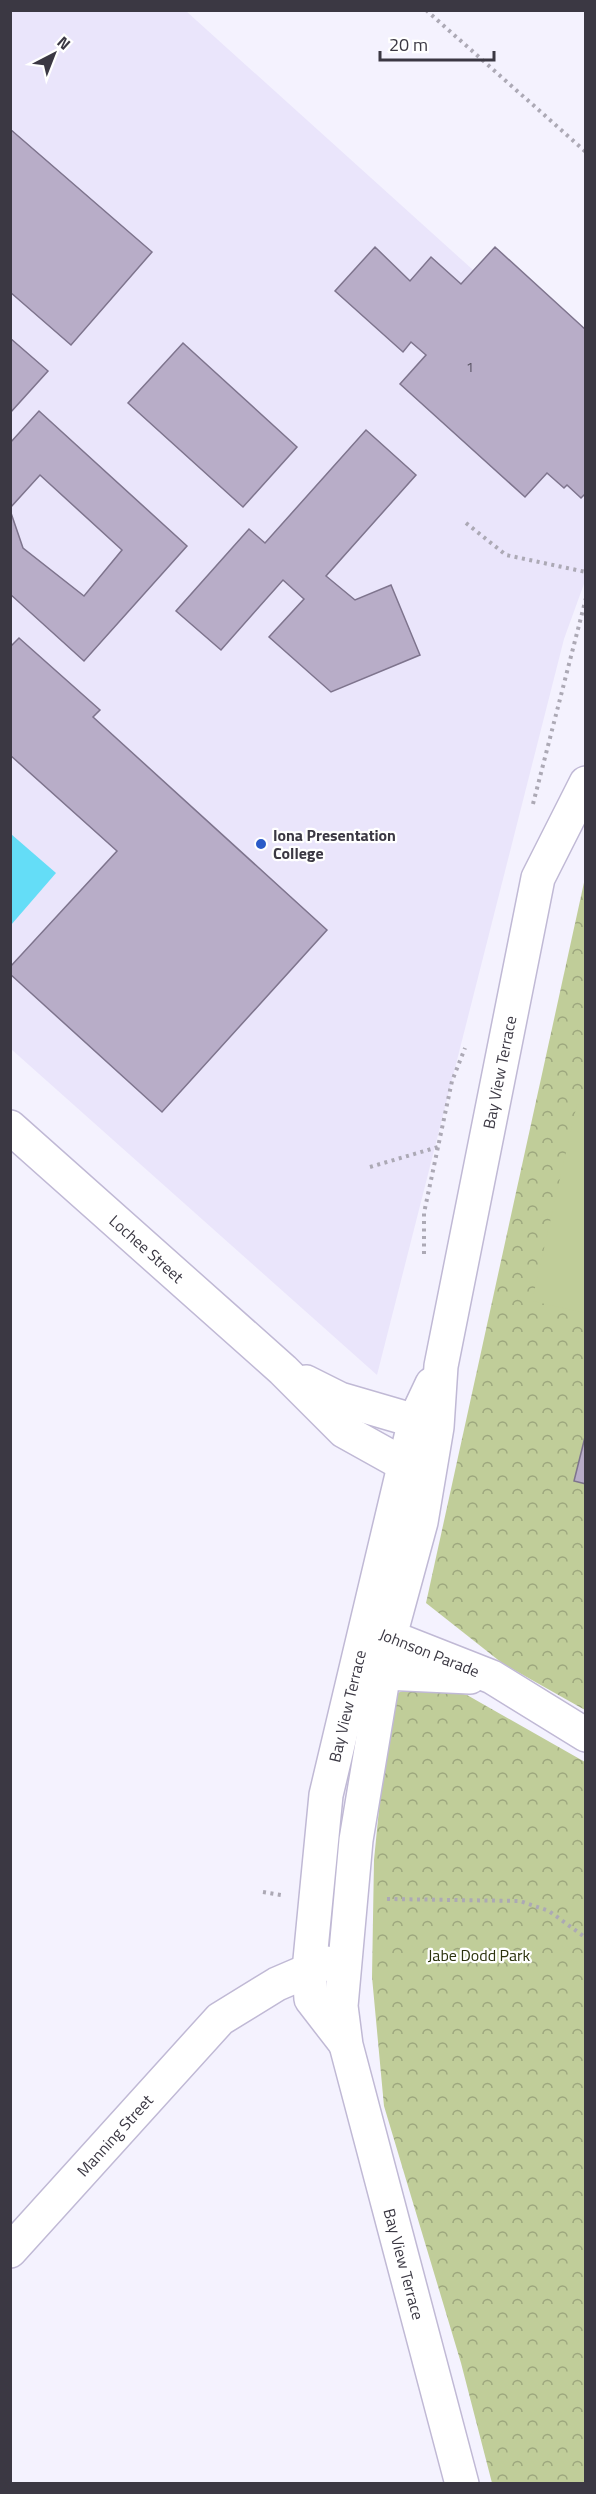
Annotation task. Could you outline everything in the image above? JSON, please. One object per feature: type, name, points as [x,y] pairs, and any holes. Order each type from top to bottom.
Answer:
[{"type":"street","name":"Bay View Terrace","points":[[346,2045],[310,1984],[327,1795],[370,1670],[378,1632],[421,1522],[416,1472],[441,1366],[538,878],[585,786]]},
{"type":"street","name":"Lochee Street","points":[[10,1128],[283,1370],[344,1431],[416,1472]]},
{"type":"street","name":"Lochee Street","points":[[283,1370],[340,1399],[426,1424]]},
{"type":"street","name":"Johnson Parade","points":[[378,1632],[492,1677],[585,1735]]},
{"type":"street","name":"Bay View Terrace","points":[[370,1670],[341,2006],[346,2045],[462,2484]]},
{"type":"street","name":"Johnson Parade","points":[[370,1670],[492,1677]]},
{"type":"street","name":"Manning Street","points":[[310,1984],[344,1955]]},
{"type":"street","name":"Manning Street","points":[[10,2251],[220,2019],[277,1984],[310,1984],[342,1989]]},
{"type":"path","points":[[426,10],[585,152]]},
{"type":"path","points":[[466,523],[506,555],[585,572]]},
{"type":"path","points":[[370,1167],[438,1147]]},
{"type":"path","points":[[264,1892],[298,1898],[316,1898]]},
{"type":"path","points":[[351,1899],[520,1901],[549,1911],[585,1938]]},
{"type":"shaded area","name":"Iona Presentation College","points":[[11,11],[186,11],[585,371],[585,581],[564,639],[377,1375],[11,1049]]},
{"type":"green space","points":[[585,878],[585,1710],[502,1663],[426,1603]]},
{"type":"green space","points":[[577,1104],[586,1106],[585,1313],[532,1301]]},
{"type":"green space","name":"Jabe Dodd Park","points":[[424,1684],[467,1695],[585,1762],[585,2483],[492,2483],[461,2363],[384,2106],[372,1977],[374,1860],[388,1718],[394,1694]]},
{"type":"water","points":[[11,834],[56,873],[11,925]]},
{"type":"building","points":[[10,129],[152,252],[71,345],[10,292]]},
{"type":"building","points":[[375,247],[410,281],[431,257],[461,284],[495,247],[586,330],[586,493],[581,498],[567,485],[564,488],[547,473],[525,497],[400,384],[426,355],[411,342],[403,352],[335,291]]},
{"type":"building","points":[[10,338],[48,371],[10,413]]},
{"type":"building","points":[[183,343],[297,447],[243,507],[128,403]]},
{"type":"building","points":[[39,411],[187,546],[84,661],[10,594],[10,510],[23,548],[84,596],[122,550],[40,475],[10,508],[10,443]]},
{"type":"building","points":[[366,430],[416,475],[326,576],[355,600],[391,585],[420,655],[331,692],[269,637],[304,599],[283,580],[221,650],[176,611],[249,529],[265,543]]},
{"type":"building","points":[[19,638],[100,710],[93,717],[327,930],[162,1112],[10,974],[10,967],[117,851],[10,755],[10,647]]},
{"type":"building","points":[[586,1433],[586,1484],[574,1481]]},
{"type":"place","name":"Iona Presentation College","points":[[261,844]]}]
